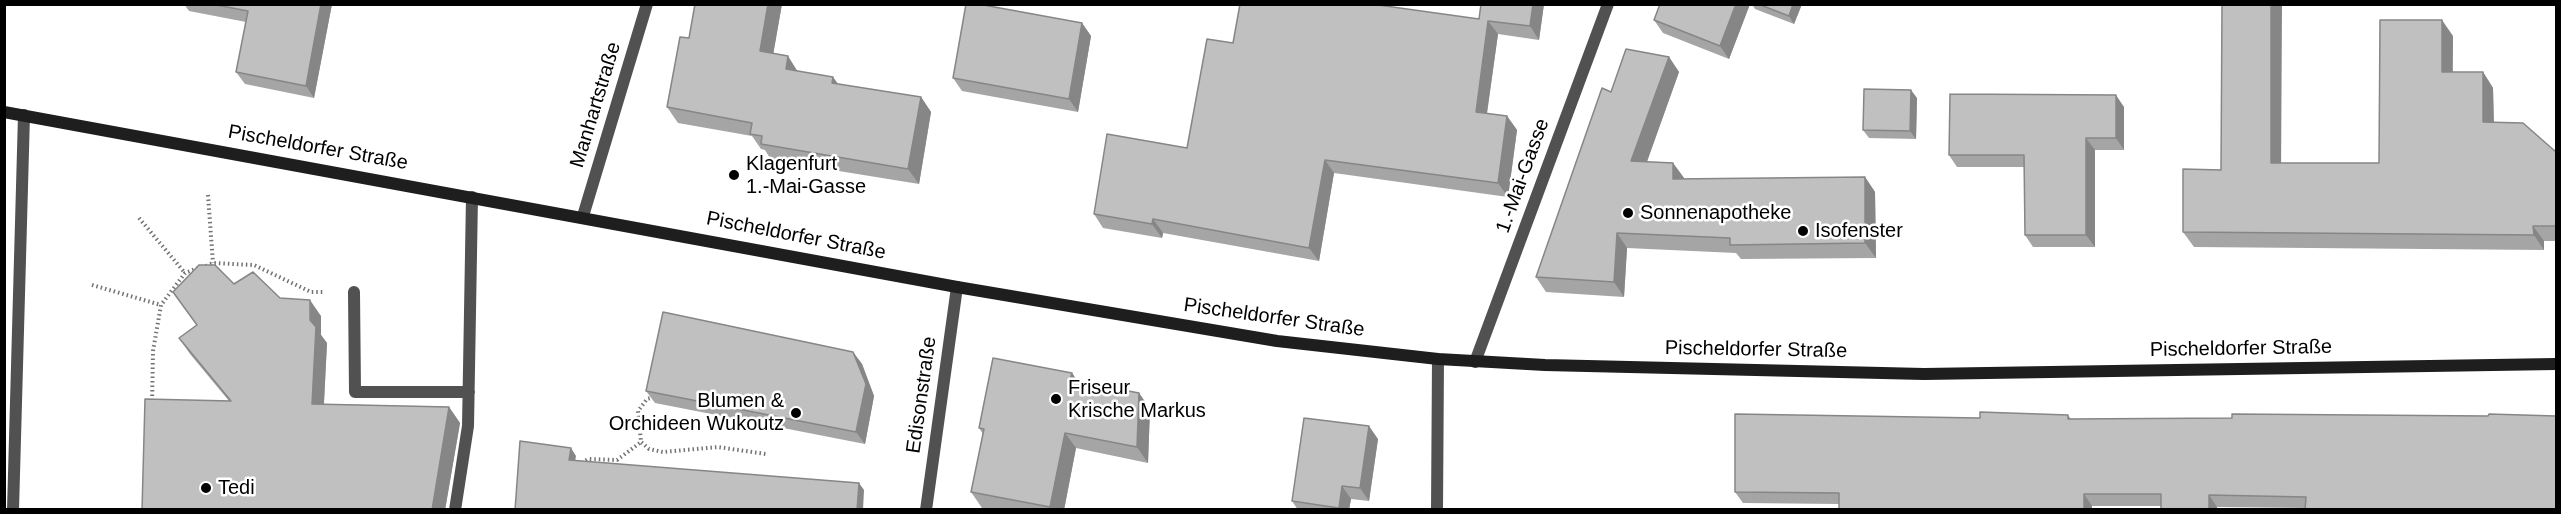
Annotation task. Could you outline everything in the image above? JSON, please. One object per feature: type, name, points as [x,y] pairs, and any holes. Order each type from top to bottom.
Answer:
[{"type":"main road","name":"Pischeldorfer Straße","points":[[4,112],[957,286],[1277,341],[1438,359],[1475,362],[1924,374],[2556,364]]},
{"type":"street","name":"Manhartstraße","points":[[583,216],[647,4]]},
{"type":"street","name":"1.-Mai-Gasse","points":[[1475,362],[1608,4]]},
{"type":"street","points":[[13,510],[24,115]]},
{"type":"street","points":[[454,510],[468,426],[472,196]]},
{"type":"street","name":"Edisonstraße","points":[[926,510],[957,286]]},
{"type":"street","points":[[354,292],[356,392],[469,392]]},
{"type":"street","points":[[1437,510],[1438,359]]},
{"type":"path","points":[[208,195],[213,263]]},
{"type":"path","points":[[139,218],[185,273]]},
{"type":"path","points":[[152,407],[153,351],[161,305],[185,273],[213,263],[254,265],[311,292],[354,292]]},
{"type":"path","points":[[92,285],[161,305]]},
{"type":"path","points":[[656,395],[647,399],[638,411],[641,442],[649,449],[663,452],[718,447],[766,454]]},
{"type":"path","points":[[574,467],[588,459],[617,460],[641,442]]},
{"type":"building","points":[[211,4],[321,4],[306,86],[236,72],[248,11]]},
{"type":"building","points":[[695,4],[768,4],[760,51],[788,56],[786,69],[833,77],[832,83],[921,97],[908,169],[761,144],[762,136],[750,134],[752,123],[667,107],[680,37],[689,38]]},
{"type":"building","points":[[966,4],[978,4],[1082,23],[1069,99],[953,78]]},
{"type":"building","points":[[1240,4],[1371,4],[1479,19],[1481,4],[1533,4],[1530,26],[1488,21],[1476,112],[1507,116],[1498,183],[1325,160],[1309,248],[1153,219],[1152,224],[1094,214],[1107,134],[1187,148],[1207,39],[1233,43]]},
{"type":"building","points":[[1660,4],[1736,4],[1720,46],[1654,20]]},
{"type":"building","points":[[1758,4],[1793,4],[1789,16]]},
{"type":"building","points":[[2222,4],[2271,4],[2271,163],[2379,163],[2380,20],[2442,20],[2442,72],[2483,72],[2483,122],[2523,123],[2556,152],[2556,226],[2533,226],[2534,235],[2183,232],[2183,169],[2221,170]]},
{"type":"building","points":[[1626,49],[1669,57],[1631,161],[1673,163],[1673,179],[1865,177],[1865,243],[1730,245],[1730,238],[1617,233],[1614,282],[1536,277],[1602,88],[1611,92]]},
{"type":"building","points":[[1864,89],[1911,90],[1910,131],[1863,130]]},
{"type":"building","points":[[1950,94],[2116,95],[2116,138],[2086,138],[2086,235],[2025,235],[2024,155],[1949,155]]},
{"type":"building","points":[[199,265],[215,265],[234,284],[253,272],[280,298],[310,300],[310,320],[316,327],[312,404],[449,407],[432,510],[142,510],[145,399],[231,401],[179,338],[197,325],[173,292]]},
{"type":"building","points":[[663,312],[853,352],[866,384],[856,432],[646,391]]},
{"type":"building","points":[[993,358],[1072,373],[1070,380],[1139,393],[1137,447],[1065,433],[1050,507],[971,492],[984,429],[979,428]]},
{"type":"building","points":[[1980,412],[2068,415],[2068,419],[2232,418],[2232,414],[2556,416],[2556,510],[2305,510],[2306,497],[2209,495],[2209,510],[2161,510],[2161,494],[2084,494],[2084,510],[1839,510],[1839,493],[1735,492],[1735,414],[1980,418]]},
{"type":"building","points":[[1304,418],[1369,426],[1360,488],[1342,486],[1339,508],[1292,501]]},
{"type":"building","points":[[520,441],[571,448],[569,460],[859,483],[857,510],[515,510]]},
{"type":"place","name":"Klagenfurt 1.-Mai-Gasse","points":[[734,175]]},
{"type":"place","name":"Sonnenapotheke","points":[[1628,213]]},
{"type":"place","name":"Isofenster","points":[[1803,231]]},
{"type":"place","name":"Friseur Krische Markus","points":[[1056,399]]},
{"type":"place","name":"Blumen & Orchideen Wukoutz","points":[[796,413]]},
{"type":"place","name":"Tedi","points":[[206,488]]}]
